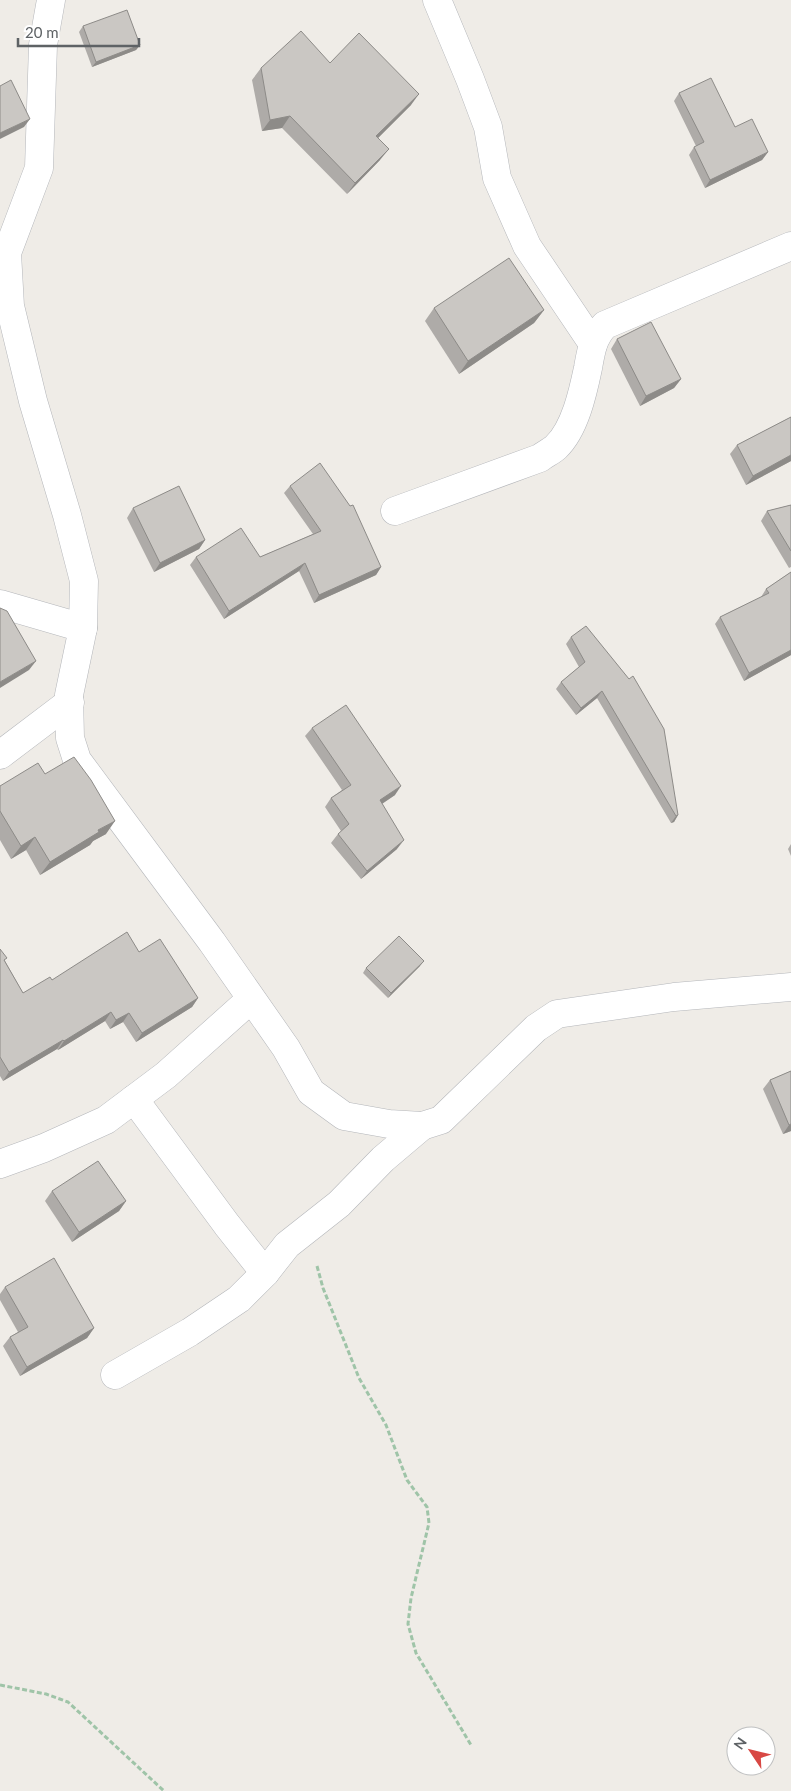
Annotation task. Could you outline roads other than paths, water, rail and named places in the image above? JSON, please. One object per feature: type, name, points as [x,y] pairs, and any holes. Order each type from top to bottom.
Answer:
[{"type":"street","points":[[51,0],[43,45],[40,168],[7,253],[10,306],[34,401],[84,580],[83,628],[69,695],[70,738],[78,760],[212,942],[286,1048],[311,1092],[344,1116],[389,1124],[422,1126],[441,1120],[536,1028],[557,1014],[674,996],[791,986]]},
{"type":"street","points":[[437,0],[488,127],[498,178],[527,246],[593,344]]},
{"type":"street","points":[[395,510],[540,458],[557,446],[570,427],[581,399],[593,344],[598,332],[612,322],[791,246]]},
{"type":"street","points":[[0,604],[83,628]]},
{"type":"street","points":[[0,755],[70,702]]},
{"type":"street","points":[[0,1164],[44,1148],[106,1120],[166,1075],[252,999]]},
{"type":"street","points":[[134,1099],[227,1225],[265,1272]]},
{"type":"street","points":[[115,1375],[190,1332],[239,1299],[287,1246],[339,1204],[383,1159],[422,1126]]}]
